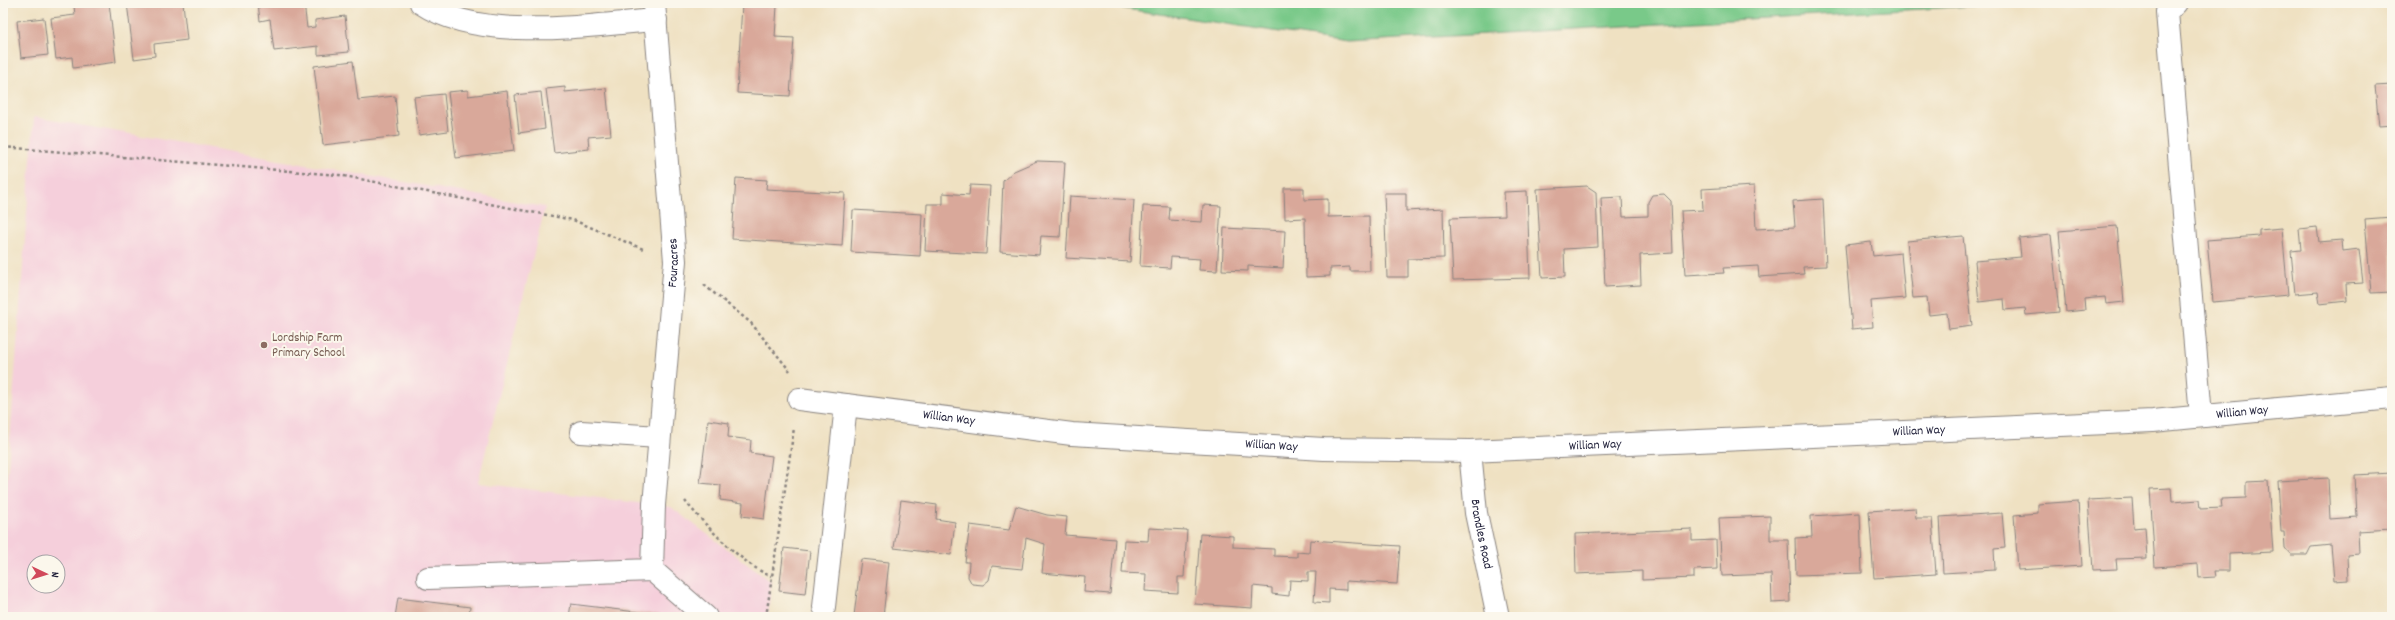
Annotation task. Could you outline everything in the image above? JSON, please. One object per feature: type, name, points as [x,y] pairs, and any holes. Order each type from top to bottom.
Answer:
[{"type":"street","name":"Fouracres","points":[[421,3],[432,10],[476,23],[518,29],[656,11],[675,261],[656,469],[652,570]]},
{"type":"street","points":[[2176,3],[2167,12],[2201,416]]},
{"type":"street","name":"Willian Way","points":[[799,399],[1072,434],[1324,449],[1470,451],[2153,421],[2392,398]]},
{"type":"street","points":[[824,607],[846,405]]},
{"type":"street","points":[[581,432],[659,437]]},
{"type":"street","name":"Brandles Road","points":[[1470,451],[1476,513],[1498,617]]},
{"type":"street","points":[[428,578],[652,570],[706,617]]},
{"type":"path","points":[[3,147],[339,175],[573,220],[675,261],[751,322],[790,368],[799,399],[766,617]]},
{"type":"path","points":[[656,469],[697,516],[758,571],[771,576]]},
{"type":"shaded area","name":"Lordship Farm Primary School","points":[[34,117],[545,207],[478,483],[671,507],[771,582],[768,617],[3,617],[3,535]]},
{"type":"green space","points":[[1086,3],[2027,3],[1347,42]]},
{"type":"building","points":[[109,3],[116,62],[73,68],[72,57],[56,59],[51,18],[75,15],[74,6]]},
{"type":"building","points":[[127,3],[183,3],[187,40],[154,44],[155,56],[134,59]]},
{"type":"building","points":[[258,3],[304,3],[307,28],[315,27],[315,20],[345,16],[349,52],[318,55],[318,46],[274,51],[270,19],[260,21]]},
{"type":"building","points":[[742,4],[777,6],[775,37],[794,38],[790,96],[737,93]]},
{"type":"building","points":[[44,18],[48,55],[21,58],[17,21]]},
{"type":"building","points":[[353,61],[358,100],[395,96],[399,136],[323,145],[314,66]]},
{"type":"building","points":[[2392,85],[2392,125],[2379,126],[2375,86]]},
{"type":"building","points":[[565,87],[565,92],[606,88],[611,135],[588,137],[589,149],[554,153],[546,89]]},
{"type":"building","points":[[468,90],[468,96],[507,91],[514,151],[456,158],[448,92]]},
{"type":"building","points":[[541,92],[545,129],[519,133],[515,95]]},
{"type":"building","points":[[444,94],[448,131],[419,135],[414,97]]},
{"type":"building","points":[[1037,161],[1065,162],[1060,237],[1041,236],[1039,255],[1000,252],[1003,181],[1014,171]]},
{"type":"building","points":[[736,178],[767,180],[766,189],[845,193],[842,246],[732,239]]},
{"type":"building","points":[[970,185],[990,186],[986,254],[925,251],[927,204],[943,204],[943,193],[969,195]]},
{"type":"building","points":[[1587,186],[1596,192],[1598,247],[1564,249],[1565,277],[1542,278],[1537,189]]},
{"type":"building","points":[[1754,186],[1756,229],[1795,227],[1793,201],[1823,199],[1826,266],[1803,267],[1804,274],[1759,277],[1758,266],[1723,268],[1724,273],[1685,275],[1681,211],[1703,210],[1702,189]]},
{"type":"building","points":[[1284,188],[1304,188],[1304,200],[1328,199],[1328,217],[1369,216],[1370,271],[1350,271],[1350,267],[1330,268],[1330,276],[1306,277],[1305,218],[1285,219]]},
{"type":"building","points":[[1527,191],[1530,278],[1453,280],[1450,218],[1505,216],[1504,192]]},
{"type":"building","points":[[1384,193],[1406,193],[1406,211],[1443,209],[1444,258],[1408,259],[1408,277],[1387,277]]},
{"type":"building","points":[[1664,194],[1671,201],[1673,253],[1640,255],[1641,285],[1605,287],[1601,198],[1622,197],[1623,217],[1648,216],[1648,202],[1652,195]]},
{"type":"building","points":[[1070,196],[1134,200],[1130,262],[1066,258]]},
{"type":"building","points":[[1203,205],[1221,206],[1217,271],[1199,270],[1200,259],[1171,257],[1170,268],[1140,266],[1143,206],[1170,207],[1169,220],[1202,222]]},
{"type":"building","points":[[853,210],[922,214],[920,256],[851,252]]},
{"type":"building","points":[[2392,217],[2392,292],[2371,293],[2365,219]]},
{"type":"building","points":[[2117,226],[2124,302],[2106,304],[2105,297],[2084,299],[2085,310],[2066,312],[2059,231]]},
{"type":"building","points":[[2317,227],[2319,242],[2342,240],[2343,251],[2359,249],[2363,283],[2346,284],[2347,301],[2320,304],[2318,292],[2295,294],[2291,251],[2301,250],[2299,229]]},
{"type":"building","points":[[1224,228],[1285,231],[1283,268],[1248,266],[1248,271],[1222,270]]},
{"type":"building","points":[[2282,228],[2288,295],[2213,302],[2207,240],[2259,236],[2259,230]]},
{"type":"building","points":[[2051,235],[2059,312],[2026,315],[2025,308],[2005,310],[2004,299],[1979,302],[1975,261],[2021,257],[2019,238]]},
{"type":"building","points":[[1963,236],[1972,326],[1949,329],[1947,313],[1929,315],[1927,297],[1913,298],[1907,241]]},
{"type":"building","points":[[1871,242],[1873,256],[1901,253],[1905,298],[1871,301],[1873,327],[1852,329],[1845,245]]},
{"type":"building","points":[[708,420],[729,423],[728,437],[751,440],[750,453],[772,456],[764,519],[742,516],[743,503],[720,500],[721,485],[700,483]]},
{"type":"building","points":[[2392,473],[2392,529],[2358,531],[2359,554],[2347,555],[2348,580],[2334,581],[2331,545],[2311,547],[2307,555],[2291,555],[2285,548],[2284,532],[2281,532],[2278,481],[2328,478],[2330,519],[2357,517],[2355,475]]},
{"type":"building","points":[[2268,481],[2273,552],[2229,554],[2229,571],[2214,571],[2215,577],[2199,578],[2198,564],[2155,567],[2150,489],[2171,488],[2172,502],[2199,500],[2200,509],[2222,508],[2221,499],[2246,498],[2246,482]]},
{"type":"building","points":[[2132,498],[2134,528],[2145,527],[2147,558],[2116,559],[2117,569],[2093,570],[2088,500]]},
{"type":"building","points":[[901,500],[937,505],[936,519],[955,522],[951,555],[894,548]]},
{"type":"building","points":[[2078,501],[2082,566],[2018,570],[2014,515],[2038,513],[2038,504]]},
{"type":"building","points":[[1016,506],[1047,515],[1067,517],[1065,535],[1115,539],[1110,594],[1084,592],[1085,577],[1042,573],[1045,544],[1026,538],[1022,569],[992,566],[989,580],[983,585],[972,584],[968,577],[969,562],[965,562],[970,525],[1009,530]]},
{"type":"building","points":[[1915,508],[1916,518],[1932,518],[1936,574],[1874,578],[1869,511]]},
{"type":"building","points":[[1860,513],[1862,573],[1796,575],[1795,538],[1812,537],[1811,516]]},
{"type":"building","points":[[2002,513],[2005,548],[1994,549],[1995,570],[1943,573],[1940,517]]},
{"type":"building","points":[[1770,516],[1770,540],[1788,540],[1790,602],[1772,603],[1771,574],[1722,576],[1719,518]]},
{"type":"building","points":[[1149,528],[1187,530],[1184,577],[1178,577],[1178,593],[1145,591],[1146,574],[1122,573],[1124,540],[1148,541]]},
{"type":"building","points":[[1692,529],[1692,541],[1716,540],[1717,569],[1694,570],[1694,578],[1642,580],[1642,571],[1576,574],[1575,534]]},
{"type":"building","points":[[1200,534],[1233,536],[1233,547],[1274,549],[1274,556],[1297,557],[1297,552],[1309,553],[1310,540],[1400,546],[1397,584],[1346,581],[1346,590],[1329,589],[1329,603],[1314,602],[1316,572],[1308,572],[1308,581],[1290,580],[1289,596],[1272,594],[1272,588],[1253,586],[1252,608],[1195,604]]},
{"type":"building","points":[[784,548],[810,551],[805,594],[779,591]]},
{"type":"building","points":[[861,559],[889,562],[883,617],[854,616]]},
{"type":"building","points":[[398,598],[470,607],[469,617],[395,617]]},
{"type":"building","points":[[571,604],[661,615],[661,617],[569,617]]},
{"type":"place","name":"Lordship Farm Primary School","points":[[264,345]]}]
